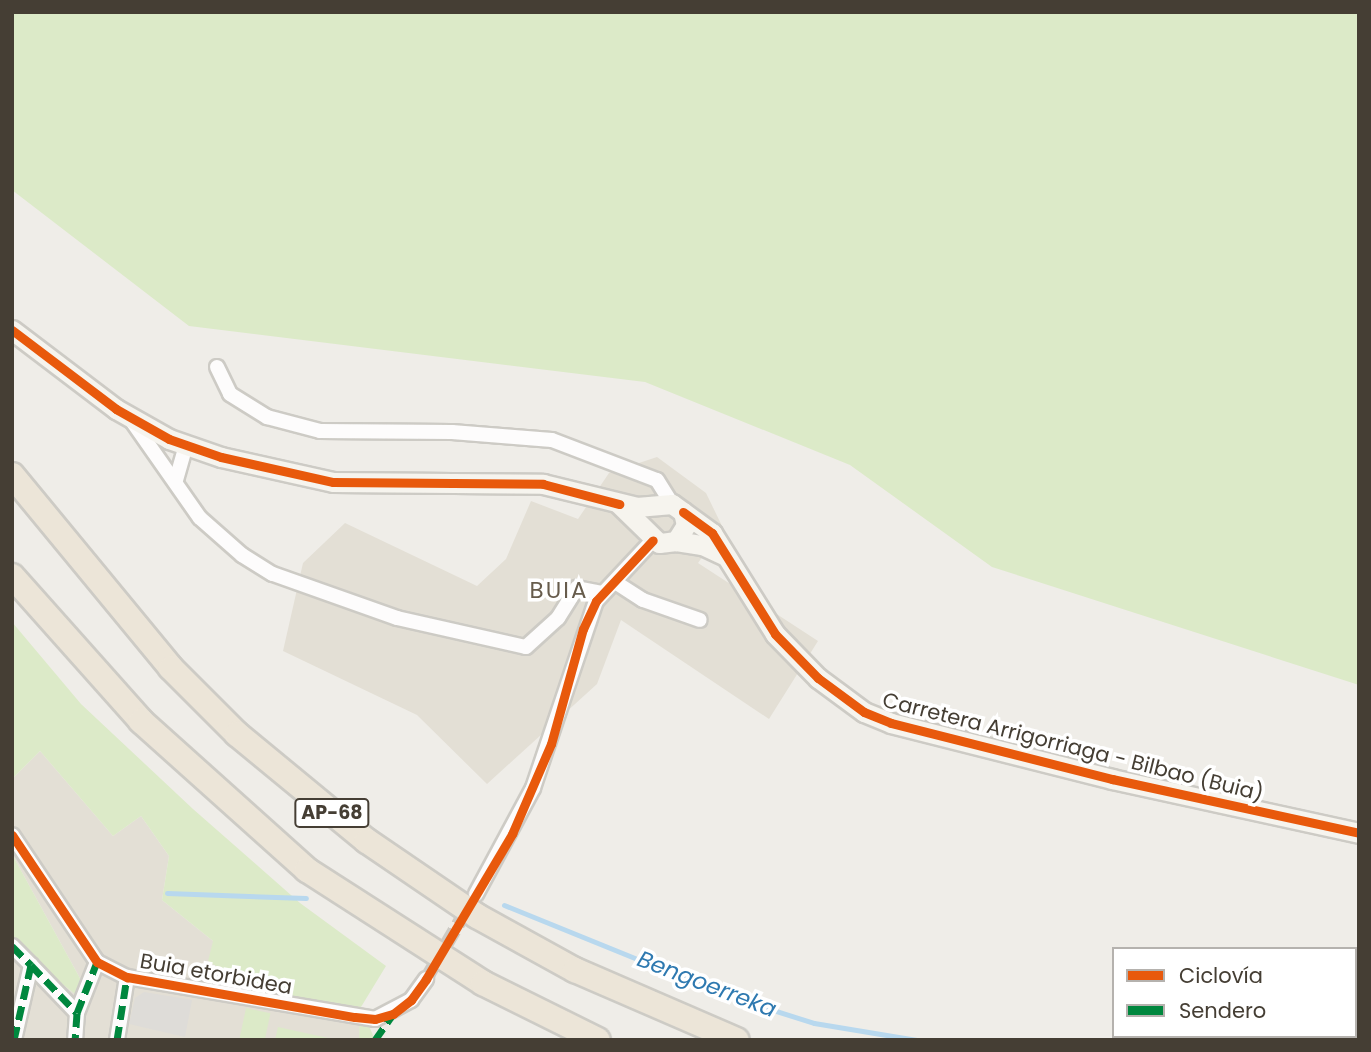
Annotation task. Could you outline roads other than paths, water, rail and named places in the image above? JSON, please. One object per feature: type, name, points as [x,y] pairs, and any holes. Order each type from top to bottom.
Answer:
[{"type":"highway","name":"AP-68","points":[[12,475],[171,668],[255,750],[367,841],[477,916],[563,963],[737,1040]]},
{"type":"highway","name":"AP-68","points":[[12,576],[141,721],[307,870],[483,983],[598,1040]]},
{"type":"street","points":[[12,330],[130,417],[186,445],[282,474],[333,482],[543,484],[619,504],[678,508]]},
{"type":"street","points":[[217,367],[230,394],[267,417],[320,431],[452,432],[552,440],[657,480],[678,508],[686,525],[676,541]]},
{"type":"street","points":[[130,417],[200,518],[242,555],[273,574],[397,618],[526,647],[558,618],[577,588],[602,593]]},
{"type":"street","points":[[176,480],[186,445]]},
{"type":"street","points":[[619,504],[649,534],[665,544],[676,541],[702,545],[723,555]]},
{"type":"street","points":[[476,894],[533,788],[551,744],[583,629],[602,593],[615,582],[649,534],[653,507]]},
{"type":"street","name":"Carretera Arrigorriaga - Bilbao (Buia)","points":[[678,508],[705,525],[775,634],[835,693],[864,712],[891,723],[1112,779],[1359,833]]},
{"type":"street","points":[[615,582],[643,600],[700,620]]},
{"type":"street","name":"Buia etorbidea","points":[[12,835],[97,962],[127,977],[375,1019],[411,1000],[426,979]]},
{"type":"street","points":[[12,946],[77,1013]]},
{"type":"street","points":[[75,1040],[77,1013],[97,962]]},
{"type":"street","points":[[14,1040],[31,965]]},
{"type":"street","points":[[117,1040],[127,977]]},
{"type":"waterway","name":"Bengoerreka","points":[[167,893],[306,898]]},
{"type":"waterway","name":"Bengoerreka","points":[[504,905],[726,995],[814,1023],[917,1040]]},
{"type":"tunnel","points":[[426,979],[470,904]]},
{"type":"district","name":"BUIA","points":[[559,590]]}]
